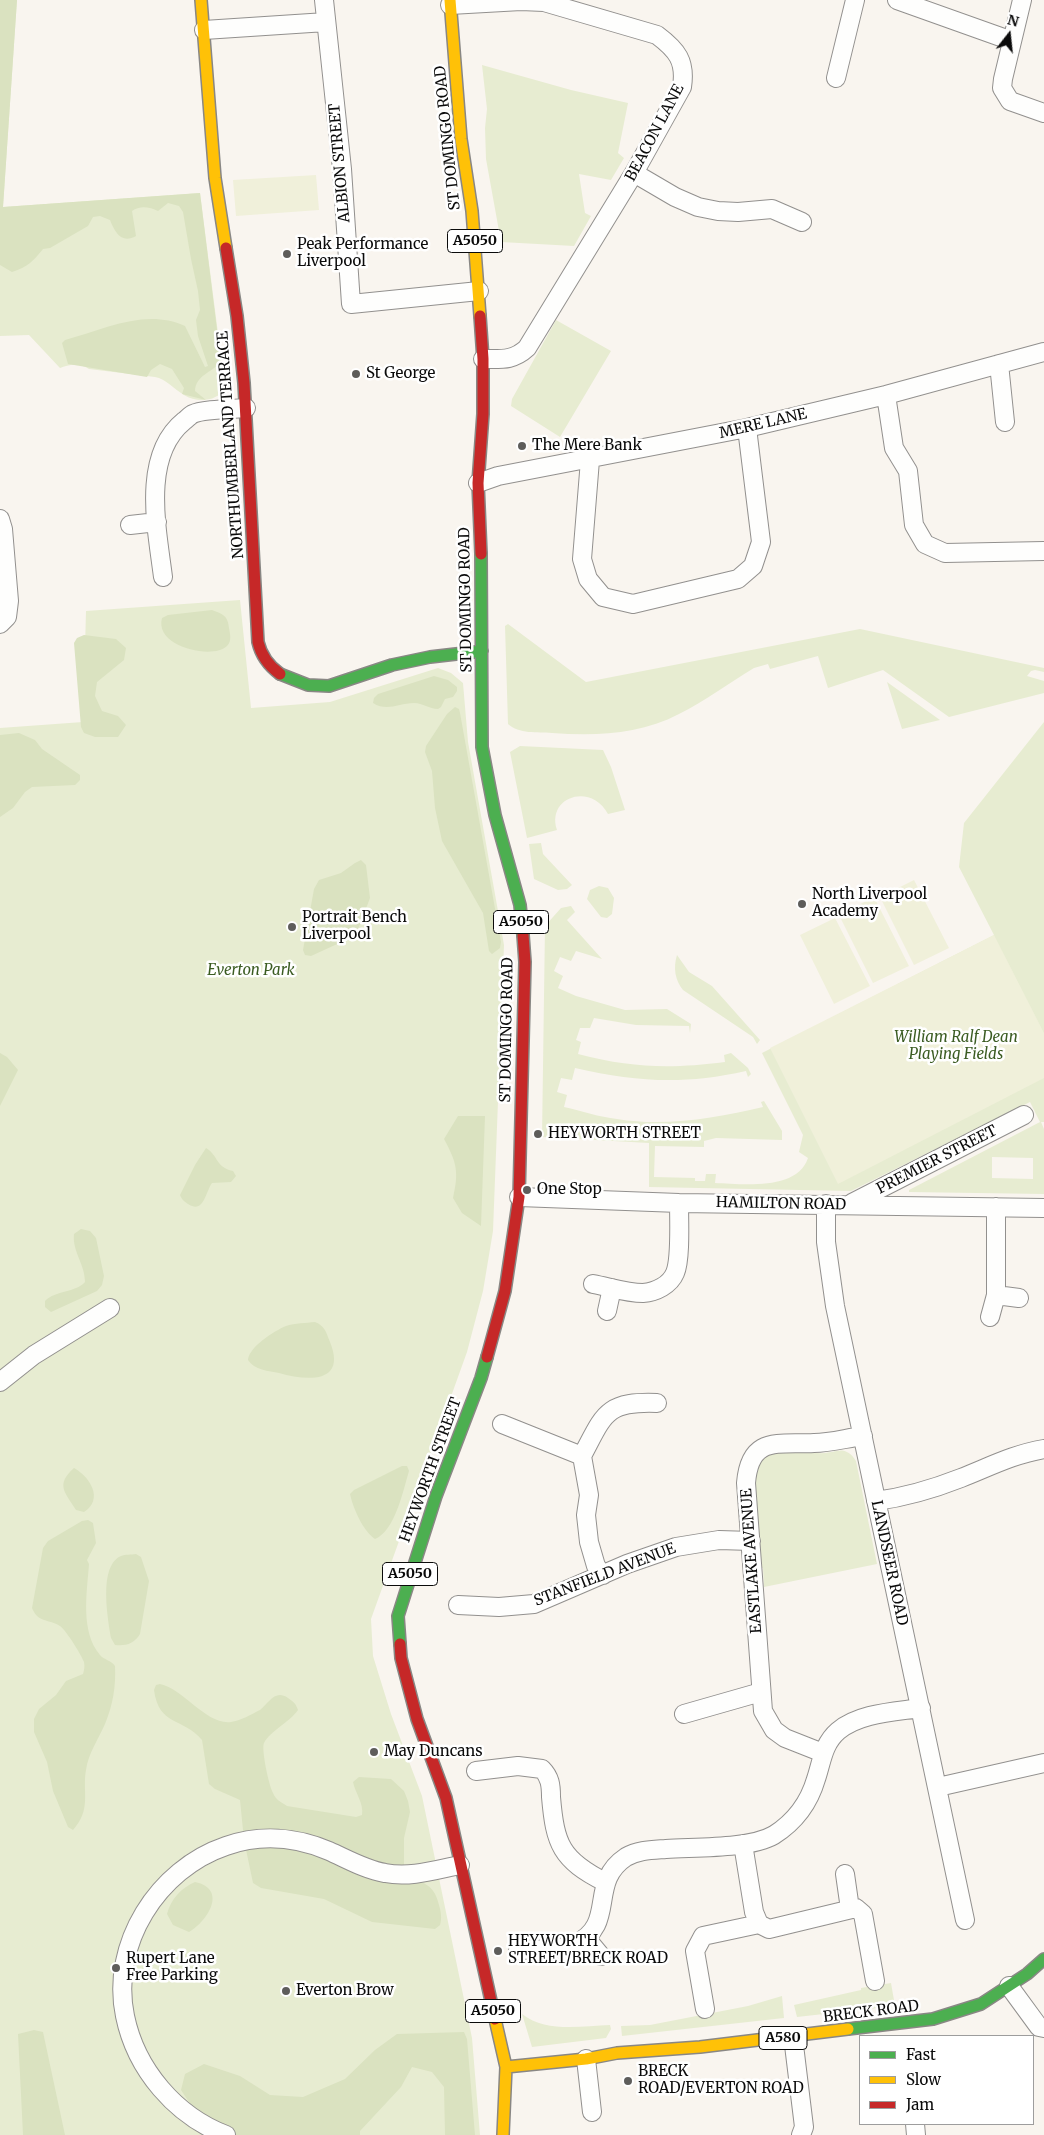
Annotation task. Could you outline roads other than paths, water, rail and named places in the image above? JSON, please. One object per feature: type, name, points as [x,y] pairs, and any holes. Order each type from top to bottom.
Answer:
[{"type":"main road","name":"NORTHUMBERLAND TERRACE","points":[[201,0],[215,178],[237,316],[246,408],[259,646],[266,662],[286,678],[304,684],[329,686],[378,668],[423,658],[482,651]]},
{"type":"main road","name":"ST DOMINGO ROAD","points":[[450,2],[461,139],[472,211],[483,359],[483,414],[478,482],[482,580],[482,748],[495,815],[520,905],[525,962],[519,1197]]},
{"type":"main road","name":"HEYWORTH STREET","points":[[506,2067],[446,1798],[417,1719],[401,1658],[398,1616],[436,1496],[481,1378],[505,1291],[519,1197]]},
{"type":"main road","name":"BRECK ROAD","points":[[506,2067],[586,2059],[617,2053],[700,2047],[933,2019],[981,2004],[1027,1974],[1044,1959]]},
{"type":"main road","points":[[503,2135],[506,2067]]},
{"type":"street","name":"ALBION STREET","points":[[324,0],[342,169],[351,304],[479,291]]},
{"type":"street","points":[[836,78],[855,0]]},
{"type":"street","points":[[897,0],[1012,41]]},
{"type":"street","points":[[1022,0],[1002,88],[1010,101],[1044,113]]},
{"type":"street","name":"BEACON LANE","points":[[450,2],[544,2],[575,6],[657,35],[669,44],[680,58],[684,75],[682,87],[634,173],[526,348],[518,356],[503,359],[483,359]]},
{"type":"street","points":[[204,30],[326,22]]},
{"type":"street","points":[[634,173],[675,197],[698,207],[738,212],[772,209],[802,222]]},
{"type":"street","name":"MERE LANE","points":[[478,482],[498,476],[590,460],[747,428],[886,395],[1044,352]]},
{"type":"street","points":[[998,364],[1005,422]]},
{"type":"street","points":[[886,395],[894,448],[908,471],[914,525],[925,544],[945,553],[1044,551]]},
{"type":"street","points":[[163,577],[157,522],[156,476],[161,452],[173,430],[193,413],[246,408]]},
{"type":"street","points":[[590,460],[582,559],[588,579],[603,597],[633,604],[738,579],[753,566],[761,542],[747,428]]},
{"type":"street","points":[[0,520],[3,529],[9,601],[6,617],[0,624]]},
{"type":"street","points":[[130,525],[157,522]]},
{"type":"street","name":"PREMIER STREET","points":[[849,1204],[1024,1115]]},
{"type":"street","name":"HAMILTON ROAD","points":[[519,1197],[679,1202],[1044,1208]]},
{"type":"street","points":[[593,1284],[641,1293],[651,1292],[669,1282],[675,1272],[677,1262],[679,1202]]},
{"type":"street","name":"LANDSEER ROAD","points":[[826,1204],[826,1242],[829,1270],[965,1920]]},
{"type":"street","points":[[990,1318],[996,1295],[996,1207]]},
{"type":"street","points":[[607,1311],[612,1288]]},
{"type":"street","points":[[996,1295],[1019,1298]]},
{"type":"street","points":[[0,1382],[34,1355],[110,1308]]},
{"type":"street","points":[[603,1575],[596,1566],[589,1542],[586,1516],[589,1495],[582,1456],[604,1416],[610,1410],[628,1403],[657,1402]]},
{"type":"street","points":[[502,1424],[582,1456]]},
{"type":"street","name":"EASTLAKE AVENUE","points":[[823,1753],[799,1745],[774,1730],[763,1711],[747,1478],[752,1460],[759,1451],[776,1443],[816,1443],[863,1436]]},
{"type":"street","points":[[876,1501],[919,1493],[1010,1457],[1044,1449]]},
{"type":"street","name":"STANFIELD AVENUE","points":[[458,1605],[499,1607],[534,1604],[644,1558],[683,1546],[719,1540],[751,1541]]},
{"type":"street","points":[[684,1714],[761,1692]]},
{"type":"street","points":[[518,1950],[573,1945],[586,1938],[599,1920],[605,1882],[618,1862],[628,1856],[640,1851],[743,1844],[761,1841],[772,1836],[797,1817],[810,1794],[823,1753],[829,1741],[838,1731],[848,1724],[874,1715],[921,1708]]},
{"type":"street","points":[[938,1787],[1044,1763]]},
{"type":"street","points":[[476,1771],[518,1766],[542,1769],[550,1781],[553,1823],[559,1843],[574,1864],[605,1882]]},
{"type":"street","points":[[226,2135],[211,2129],[191,2116],[156,2084],[144,2065],[124,2016],[122,1986],[132,1937],[156,1894],[171,1878],[204,1855],[244,1840],[261,1838],[305,1842],[383,1873],[404,1876],[460,1865]]},
{"type":"street","points":[[743,1844],[754,1912],[759,1924]]},
{"type":"street","points":[[845,1874],[850,1909]]},
{"type":"street","points":[[705,2010],[695,1951],[698,1943],[703,1936],[759,1924],[769,1929],[856,1908],[863,1914],[875,1981]]},
{"type":"street","points":[[586,1938],[601,1956]]},
{"type":"street","points":[[1009,1986],[1038,2031]]},
{"type":"street","points":[[793,2036],[804,2127],[801,2135]]},
{"type":"street","points":[[586,2059],[592,2112]]},
{"type":"place","name":"Peak Performance Liverpool","points":[[287,254]]},
{"type":"place","name":"St George","points":[[356,374]]},
{"type":"place","name":"The Mere Bank","points":[[522,446]]},
{"type":"place","name":"North Liverpool Academy","points":[[802,904]]},
{"type":"place","name":"Portrait Bench Liverpool","points":[[292,927]]},
{"type":"place","name":"HEYWORTH STREET","points":[[538,1134]]},
{"type":"place","name":"One Stop","points":[[527,1190]]},
{"type":"place","name":"May Duncans","points":[[374,1752]]},
{"type":"place","name":"HEYWORTH STREET/BRECK ROAD","points":[[498,1951]]},
{"type":"place","name":"Rupert Lane Free Parking","points":[[116,1968]]},
{"type":"place","name":"Everton Brow","points":[[286,1991]]},
{"type":"place","name":"BRECK ROAD/EVERTON ROAD","points":[[628,2081]]},
{"type":"park label","name":"Everton Park","points":[[251,971]]},
{"type":"park label","name":"William Ralf Dean Playing Fields","points":[[956,1046]]}]
